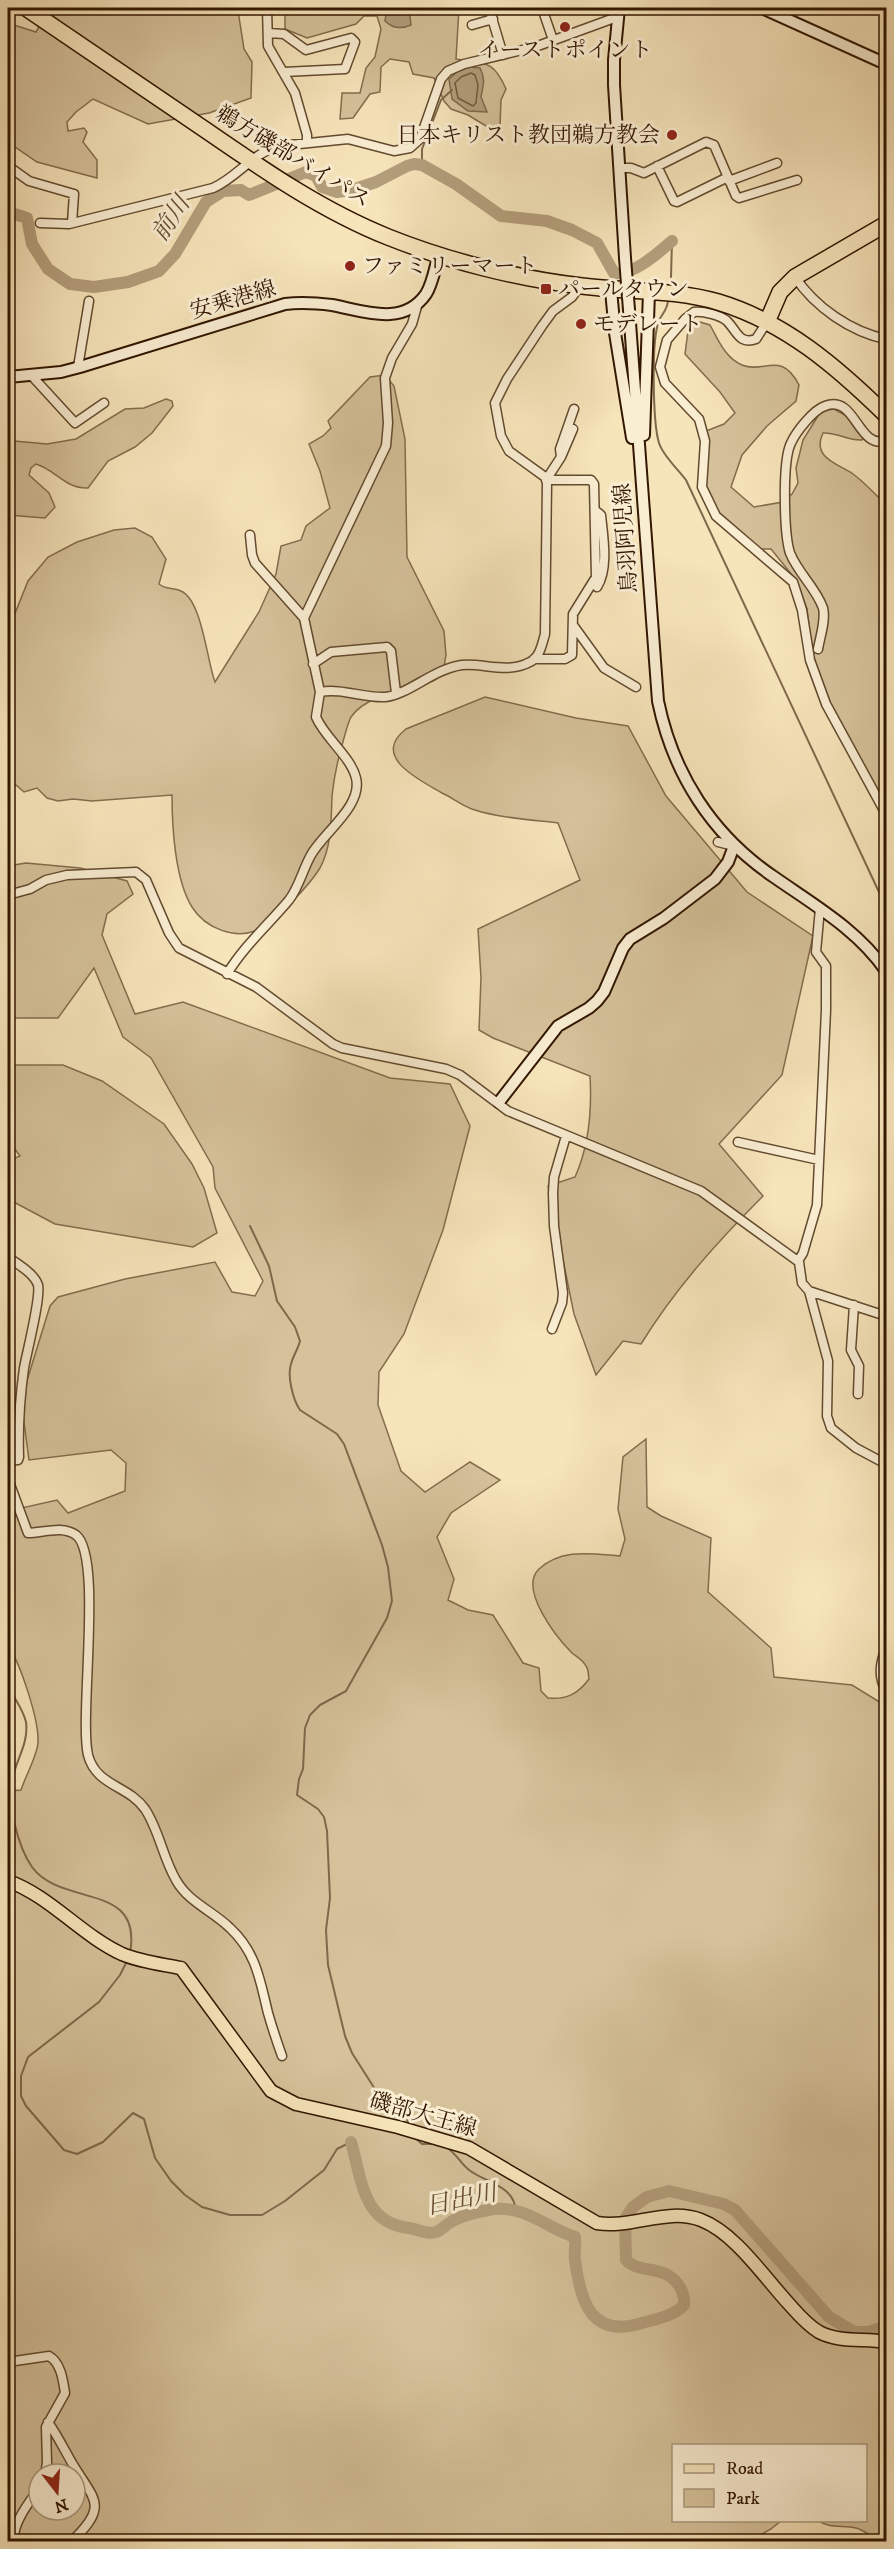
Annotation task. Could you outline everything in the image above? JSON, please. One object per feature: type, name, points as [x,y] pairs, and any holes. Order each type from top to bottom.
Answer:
[{"type":"highway","name":"鵜方磯部バイパス","points":[[26,8],[289,186],[365,227],[439,254],[529,279],[611,290],[691,295],[720,303],[767,322],[824,358],[886,415]]},
{"type":"highway","points":[[767,322],[784,286],[795,277],[886,224]]},
{"type":"main road","points":[[762,8],[886,64]]},
{"type":"main road","name":"鳥羽阿児線","points":[[618,12],[614,76],[619,168],[658,701],[663,723],[677,766],[700,805],[734,846],[865,945],[886,971]]},
{"type":"main road","points":[[418,303],[430,286],[439,254]]},
{"type":"main road","points":[[611,290],[615,333],[642,492]]},
{"type":"main road","points":[[642,492],[649,292]]},
{"type":"main road","name":"安乗港線","points":[[8,377],[78,368],[285,304],[313,303],[385,315],[402,312],[418,303]]},
{"type":"main road","points":[[499,1102],[558,1026],[597,1001],[604,992],[622,948],[630,939],[664,918],[715,879],[728,862],[734,846]]},
{"type":"main road","name":"磯部大王線","points":[[8,1881],[26,1889],[129,1957],[181,1968],[271,2091],[296,2104],[456,2143],[479,2153],[597,2223],[625,2224],[679,2216],[704,2221],[734,2242],[812,2328],[832,2337],[886,2342]]},
{"type":"street","points":[[267,8],[268,46],[295,93],[307,135],[307,143]]},
{"type":"street","points":[[489,8],[503,55]]},
{"type":"street","points":[[542,8],[553,40]]},
{"type":"street","points":[[40,224],[72,223],[213,188],[240,172],[250,160],[269,148],[348,139],[394,151],[410,148],[420,139],[441,79],[448,71],[464,64],[553,40],[618,12]]},
{"type":"street","points":[[472,25],[493,20]]},
{"type":"street","points":[[268,33],[284,34],[306,50],[351,38],[356,42],[345,69],[284,72]]},
{"type":"street","points":[[619,168],[631,168],[644,173],[706,142],[711,142],[736,196],[743,199],[797,180]]},
{"type":"street","points":[[657,166],[674,201],[677,202],[728,179],[777,163]]},
{"type":"street","points":[[8,166],[29,181],[74,194],[72,223]]},
{"type":"street","points":[[795,277],[819,305],[865,332],[886,339]]},
{"type":"street","points":[[534,659],[569,658],[573,652],[573,614],[596,577],[596,488],[591,480],[546,480],[509,451],[501,436],[495,403],[507,379],[553,310],[572,297],[580,286]]},
{"type":"street","points":[[78,368],[89,301]]},
{"type":"street","points":[[304,618],[386,446],[388,423],[385,378],[392,358],[412,324],[418,303]]},
{"type":"street","points":[[767,322],[756,339],[744,340],[738,337],[722,318],[694,312],[667,340],[660,367],[665,383],[673,394],[699,419],[705,441],[702,487],[716,516],[793,582],[802,610],[810,660],[818,685],[886,814]]},
{"type":"street","points":[[31,375],[75,423],[104,403]]},
{"type":"street","points":[[818,649],[823,610],[793,559],[787,539],[785,500],[791,444],[818,410],[828,405],[842,407],[851,414],[868,438],[877,442],[886,441]]},
{"type":"street","points":[[561,457],[560,449],[574,409]]},
{"type":"street","points":[[320,692],[328,690],[384,697],[444,670],[462,665],[507,668],[520,666],[538,655],[545,634],[546,480],[566,450],[574,426]]},
{"type":"street","points":[[227,974],[240,952],[290,898],[311,854],[350,807],[357,784],[354,772],[316,717],[320,692],[304,618],[255,563],[250,535]]},
{"type":"street","points":[[572,624],[604,668],[636,687]]},
{"type":"street","points":[[313,664],[331,652],[387,647],[391,651],[396,693]]},
{"type":"street","points":[[718,842],[734,846]]},
{"type":"street","points":[[8,895],[30,889],[46,880],[67,875],[136,872],[146,880],[169,933],[179,948],[273,998],[333,1044],[342,1048],[446,1069],[460,1075],[508,1111],[701,1191],[798,1261]]},
{"type":"street","points":[[819,908],[816,952],[826,966],[819,1160],[816,1210],[803,1253],[798,1261],[802,1283],[809,1291],[828,1361],[827,1416],[831,1428],[856,1448],[886,1464]]},
{"type":"street","points":[[552,1329],[562,1303],[563,1293],[554,1226],[554,1177],[566,1136]]},
{"type":"street","points":[[738,1142],[819,1160]]},
{"type":"street","points":[[8,1257],[34,1278],[38,1286],[38,1294],[24,1371],[18,1433],[19,1457],[18,1460],[8,1461]]},
{"type":"street","points":[[809,1291],[886,1316]]},
{"type":"street","points":[[854,1305],[851,1350],[859,1366],[858,1394]]},
{"type":"street","points":[[8,1479],[28,1533],[59,1529],[70,1532],[80,1539],[86,1556],[89,1650],[87,1740],[93,1768],[106,1782],[116,1786],[140,1803],[148,1815],[176,1881],[188,1895],[230,1928],[254,1958],[282,2056]]},
{"type":"street","points":[[886,1648],[881,1660],[880,1676],[886,1687]]},
{"type":"street","points":[[8,2362],[49,2356],[59,2368],[65,2393],[48,2422],[46,2430],[48,2462]]},
{"type":"street","points":[[48,2422],[90,2488],[95,2503],[89,2523],[71,2541]]},
{"type":"street","points":[[12,2538],[27,2506]]},
{"type":"green space","points":[[42,8],[240,8],[239,17],[244,49],[252,62],[251,98],[209,113],[148,124],[93,99],[67,122],[68,131],[84,128],[87,132],[83,142],[97,160],[97,178],[37,162],[8,142],[8,23],[36,32],[47,13]]},
{"type":"green space","points":[[285,8],[459,8],[456,59],[481,63],[497,72],[506,89],[501,100],[500,126],[495,130],[491,129],[468,115],[451,109],[444,101],[434,78],[413,74],[409,62],[390,59],[381,67],[380,92],[370,94],[353,118],[340,119],[342,93],[360,93],[366,68],[375,57],[381,29],[377,16],[364,16],[356,24],[307,38],[285,29]]},
{"type":"green space","points":[[700,322],[710,325],[723,348],[736,362],[750,367],[772,365],[786,368],[799,385],[796,401],[767,426],[742,455],[731,487],[754,507],[783,502],[792,494],[798,483],[796,468],[803,440],[821,411],[834,409],[865,426],[867,431],[862,440],[823,433],[820,442],[821,449],[828,459],[857,477],[882,501],[886,500],[886,805],[878,797],[820,683],[812,649],[807,609],[797,581],[771,549],[758,549],[719,516],[705,487],[706,431],[724,424],[735,413],[720,392],[685,354],[688,331]]},
{"type":"green space","points":[[385,375],[394,386],[405,439],[407,557],[444,631],[446,655],[444,667],[439,677],[433,681],[378,697],[358,709],[351,717],[336,767],[329,842],[320,868],[275,918],[259,929],[241,934],[231,933],[205,921],[192,907],[186,896],[178,868],[172,795],[58,801],[47,798],[37,788],[24,792],[8,778],[8,631],[28,581],[48,557],[77,542],[114,530],[135,528],[152,537],[166,559],[159,584],[181,591],[194,606],[215,682],[259,612],[276,574],[281,546],[301,540],[306,526],[330,508],[320,471],[309,444],[331,428],[328,421],[370,377]]},
{"type":"green space","points":[[166,399],[172,401],[173,406],[152,433],[135,447],[108,461],[88,488],[73,486],[36,464],[31,468],[29,475],[49,493],[55,507],[45,518],[8,515],[8,435],[14,441],[47,444],[76,439],[125,409],[144,408]]},
{"type":"green space","points":[[485,697],[576,718],[628,726],[666,796],[747,892],[813,936],[782,1075],[719,1144],[763,1196],[698,1267],[668,1304],[641,1344],[623,1341],[596,1375],[574,1314],[548,1186],[575,1177],[580,1165],[588,1128],[590,1076],[493,1038],[479,1030],[481,978],[478,929],[580,880],[558,823],[494,815],[467,807],[402,767],[393,749],[396,739],[406,729]]},
{"type":"green space","points":[[26,863],[80,868],[127,881],[133,894],[107,914],[102,935],[135,1014],[183,1002],[390,1078],[450,1084],[470,1126],[443,1230],[404,1334],[379,1372],[378,1405],[401,1471],[425,1492],[470,1462],[500,1480],[451,1513],[437,1537],[454,1579],[448,1600],[468,1610],[493,1615],[523,1663],[539,1668],[541,1691],[548,1698],[566,1697],[580,1689],[589,1679],[585,1664],[565,1646],[542,1613],[533,1588],[534,1578],[539,1569],[548,1562],[567,1555],[620,1556],[625,1539],[618,1509],[623,1457],[646,1439],[647,1507],[661,1516],[711,1538],[708,1592],[771,1648],[774,1677],[852,1685],[886,1706],[886,2541],[856,2528],[832,2526],[821,2522],[867,2522],[867,2444],[672,2444],[672,2522],[780,2522],[748,2542],[8,2541],[8,1791],[21,1790],[34,1759],[38,1742],[28,1692],[8,1645],[8,1511],[57,1500],[68,1513],[125,1491],[126,1463],[111,1450],[29,1460],[21,1400],[50,1306],[58,1297],[125,1279],[215,1262],[232,1292],[255,1296],[263,1281],[215,1188],[213,1167],[151,1058],[123,1037],[94,968],[58,1018],[8,1018],[8,866]]},
{"type":"green space","points":[[8,1065],[63,1065],[102,1081],[164,1124],[192,1164],[204,1188],[217,1233],[193,1247],[55,1224],[8,1199],[8,1161],[20,1156],[8,1140]]},
{"type":"water","points":[[387,8],[409,8],[411,25],[398,28],[388,24],[385,21]]},
{"type":"water","points":[[470,67],[480,68],[482,72],[484,83],[481,97],[487,112],[468,111],[452,99],[449,79],[458,71]]},
{"type":"waterway","points":[[422,165],[422,149],[441,100],[452,90]]},
{"type":"waterway","name":"前川","points":[[8,212],[27,218],[32,244],[48,269],[70,284],[94,287],[128,282],[159,271],[175,254],[206,202],[223,191],[241,190],[249,195],[306,172],[316,176],[322,187],[337,192],[376,182],[407,166],[422,165],[456,184],[501,216],[547,221],[572,230],[597,243],[614,273],[629,271],[637,267],[672,241]]},
{"type":"waterway","points":[[671,277],[672,241]]},
{"type":"waterway","points":[[668,301],[656,331],[655,345],[654,401],[659,443],[667,458],[686,480],[886,907]]},
{"type":"waterway","points":[[250,1226],[269,1266],[277,1301],[295,1327],[300,1341],[290,1369],[291,1388],[295,1400],[300,1410],[337,1434],[344,1444],[388,1567],[392,1601],[387,1618],[346,1691],[320,1705],[310,1715],[305,1728],[303,1769],[297,1795],[318,1809],[324,1817],[327,1831],[330,1898],[326,1930],[328,1965],[345,2036],[352,2053],[387,2108],[406,2118],[411,2126]]},
{"type":"waterway","points":[[8,1686],[26,1722],[26,1737],[12,1780],[11,1801],[18,1837],[27,1859],[45,1880],[113,1905],[124,1915],[131,1930],[130,1953]]},
{"type":"waterway","points":[[127,1961],[120,1975],[99,2002],[28,2057],[21,2076],[21,2096],[26,2106],[64,2150],[77,2154],[103,2142],[133,2113],[144,2119],[155,2158],[171,2181],[185,2195],[202,2207],[230,2215],[262,2215],[285,2201],[324,2170],[337,2149],[351,2142]]},
{"type":"waterway","points":[[414,2137],[422,2144],[435,2144]]},
{"type":"waterway","name":"日出川","points":[[351,2142],[366,2197],[382,2218],[393,2224],[432,2233],[466,2215],[506,2209],[526,2214],[575,2237],[577,2275],[585,2302],[591,2313],[610,2326],[624,2327],[642,2323],[675,2312],[684,2305],[682,2292],[674,2280],[660,2272],[638,2267],[626,2260],[625,2219],[633,2207],[647,2197],[669,2191],[724,2204],[735,2210],[829,2317],[854,2332],[869,2332],[886,2326]]},
{"type":"waterway","points":[[446,2147],[469,2170],[505,2190],[514,2202],[516,2211]]},
{"type":"place","name":"イーストポイント","points":[[565,27]]},
{"type":"place","name":"日本キリスト教団鵜方教会","points":[[672,135]]},
{"type":"place","name":"ファミリーマート","points":[[350,266]]},
{"type":"place","name":"パールタウン","points":[[546,289]]},
{"type":"place","name":"モデレート","points":[[581,324]]}]
